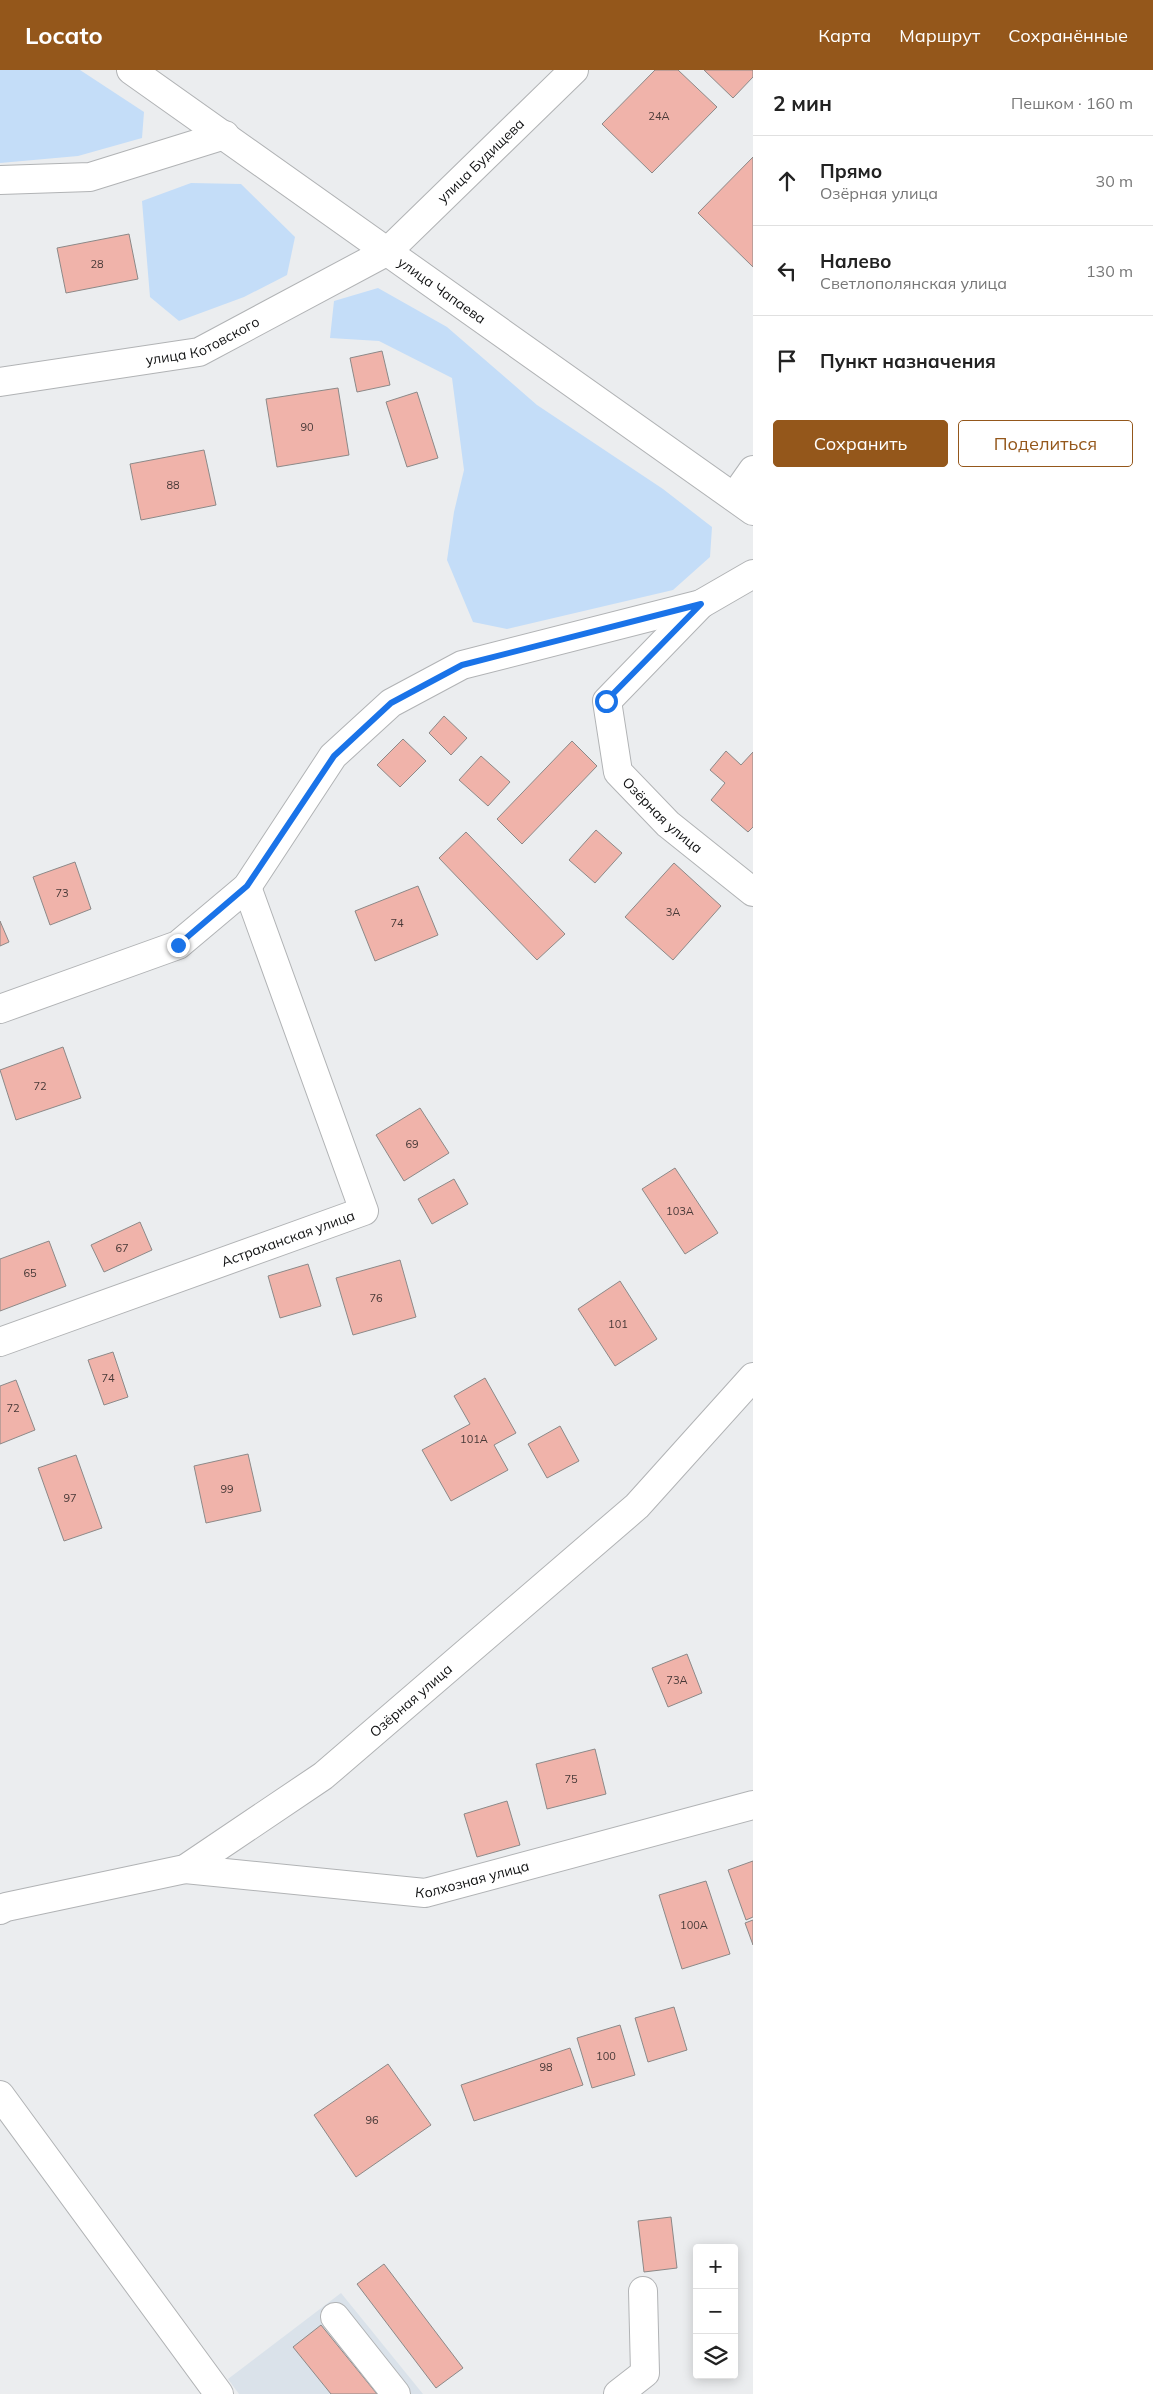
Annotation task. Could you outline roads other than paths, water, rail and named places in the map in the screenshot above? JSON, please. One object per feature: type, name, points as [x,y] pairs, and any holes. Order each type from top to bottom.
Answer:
[{"type":"street","name":"улица Чапаева","points":[[131,70],[744,504]]},
{"type":"street","name":"улица Будищева","points":[[388,251],[574,70]]},
{"type":"street","points":[[0,180],[90,177],[225,135]]},
{"type":"street","name":"улица Котовского","points":[[0,382],[199,352],[388,251]]},
{"type":"street","points":[[744,504],[753,470]]},
{"type":"street","points":[[0,1009],[178,945],[247,886],[334,756],[391,703],[462,665],[701,604],[753,574]]},
{"type":"street","name":"Озёрная улица","points":[[701,604],[606,701],[618,772],[668,824],[753,892]]},
{"type":"street","name":"Астраханская улица","points":[[0,1342],[364,1211],[247,886]]},
{"type":"street","name":"Озёрная улица","points":[[0,1910],[6,1907],[185,1869],[322,1776],[637,1506],[753,1377]]},
{"type":"street","name":"Колхозная улица","points":[[185,1869],[425,1893],[753,1805]]},
{"type":"street","points":[[0,2095],[219,2394]]},
{"type":"street","points":[[618,2394],[645,2373],[643,2291]]},
{"type":"street","points":[[335,2317],[396,2394]]}]
